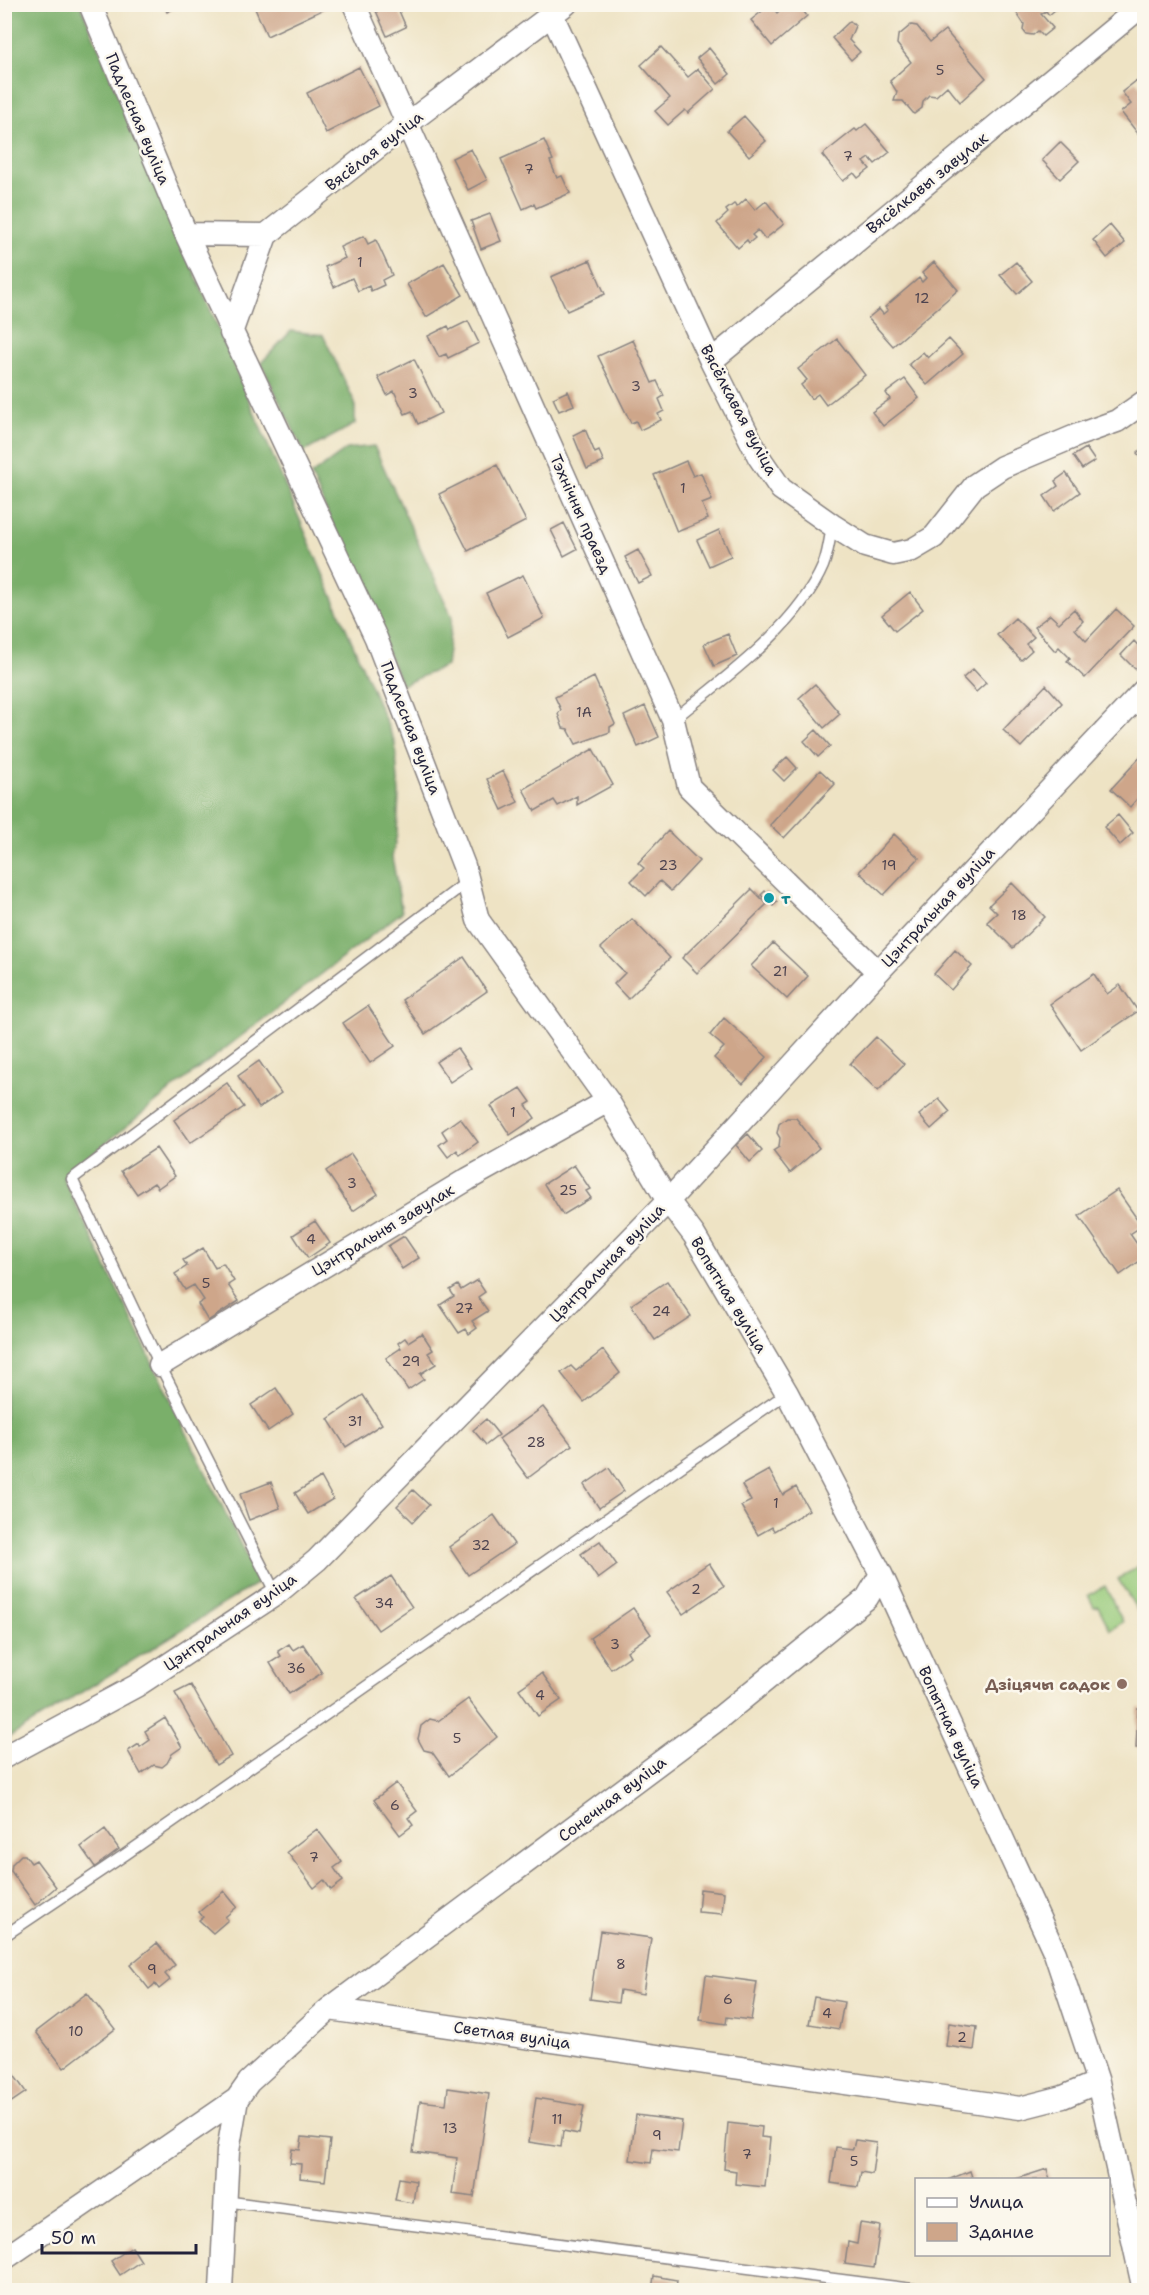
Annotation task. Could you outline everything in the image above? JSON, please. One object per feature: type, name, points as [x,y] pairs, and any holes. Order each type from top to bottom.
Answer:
[{"type":"street","name":"Падлесная вуліца","points":[[90,4],[186,234],[376,638],[464,866],[478,920],[608,1101],[668,1201]]},
{"type":"street","name":"Тэхнічны праезд","points":[[354,4],[673,720],[690,787],[878,972]]},
{"type":"street","name":"Вясёлкавы завулак","points":[[711,361],[1144,4]]},
{"type":"street","name":"Вясёлая вуліца","points":[[266,235],[555,8]]},
{"type":"street","name":"Вясёлкавая вуліца","points":[[555,8],[711,361],[759,457],[781,489],[832,525],[865,546],[893,554],[912,550],[934,537],[975,485],[1002,467],[1117,421],[1144,402]]},
{"type":"street","points":[[186,234],[266,235],[231,333]]},
{"type":"street","name":"Цэнтральная вуліца","points":[[4,1757],[136,1686],[276,1594],[318,1560],[668,1201],[878,972],[1144,690]]},
{"type":"street","name":"Цэнтральны завулак","points":[[160,1365],[468,1179],[608,1101]]},
{"type":"street","name":"Вопытная вуліца","points":[[668,1201],[694,1235],[787,1393],[881,1574],[1054,1953],[1098,2082],[1144,2290]]},
{"type":"street","name":"Сонечная вуліца","points":[[329,2009],[713,1723],[867,1598],[881,1574]]},
{"type":"street","points":[[4,2259],[237,2099],[249,2082],[329,2009]]},
{"type":"street","name":"Светлая вуліца","points":[[329,2009],[1020,2108],[1063,2097],[1098,2082]]},
{"type":"street","points":[[221,2290],[228,2151],[237,2099]]},
{"type":"lane","points":[[673,720],[772,637],[803,600],[824,565],[832,525]]},
{"type":"lane","points":[[276,1594],[160,1365],[72,1179],[467,882]]},
{"type":"lane","points":[[4,1936],[135,1848],[787,1393]]},
{"type":"lane","points":[[224,2201],[920,2290]]},
{"type":"green space","points":[[80,4],[395,743],[399,793],[397,834],[392,857],[402,912],[175,1087],[63,1178],[259,1582],[5,1740],[4,5]]},
{"type":"green space","points":[[291,331],[323,335],[355,403],[355,424],[304,452],[261,363]]},
{"type":"green space","points":[[374,446],[452,617],[446,666],[402,685],[311,475],[347,449]]},
{"type":"green space","points":[[1142,1564],[1144,1568],[1144,1609],[1139,1613],[1118,1579]]},
{"type":"green space","points":[[1105,1586],[1123,1622],[1110,1630],[1098,1606],[1094,1607],[1088,1595]]},
{"type":"building","points":[[163,4],[183,4],[167,12]]},
{"type":"building","points":[[253,4],[335,4],[267,36]]},
{"type":"building","points":[[373,4],[396,4],[406,27],[387,36]]},
{"type":"building","points":[[441,4],[454,4],[447,11]]},
{"type":"building","points":[[787,4],[798,4],[807,16],[772,46],[751,20],[770,5],[777,13]]},
{"type":"building","points":[[1019,4],[1062,4],[1049,15],[1046,11],[1041,14],[1053,28],[1043,36],[1038,31],[1033,35],[1026,34],[1023,30],[1024,24],[1015,8]]},
{"type":"building","points":[[850,21],[855,26],[849,40],[860,52],[851,60],[832,38]]},
{"type":"building","points":[[911,25],[917,26],[930,42],[945,30],[986,78],[960,102],[947,86],[936,96],[929,95],[923,101],[922,108],[914,114],[903,101],[894,101],[897,92],[890,81],[911,62],[897,44],[898,36]]},
{"type":"building","points":[[661,47],[688,77],[698,69],[715,89],[688,113],[685,110],[668,125],[655,111],[670,98],[641,65]]},
{"type":"building","points":[[709,48],[730,74],[718,84],[697,58]]},
{"type":"building","points":[[359,67],[379,106],[326,133],[307,93]]},
{"type":"building","points":[[1136,81],[1144,91],[1143,140],[1121,112],[1131,104],[1122,92]]},
{"type":"building","points":[[744,116],[766,141],[749,156],[727,131]]},
{"type":"building","points":[[866,124],[890,152],[875,164],[870,158],[864,162],[870,169],[858,178],[854,173],[843,181],[822,155],[855,129],[857,131]]},
{"type":"building","points":[[544,140],[553,160],[550,161],[557,178],[562,176],[570,193],[536,208],[534,204],[523,209],[501,159]]},
{"type":"building","points":[[1060,142],[1079,161],[1060,179],[1042,160]]},
{"type":"building","points":[[471,149],[487,180],[468,190],[452,158]]},
{"type":"building","points":[[746,199],[755,210],[766,201],[784,224],[765,239],[758,230],[752,235],[755,238],[749,243],[747,240],[738,248],[717,223],[728,213],[726,210],[734,204],[737,207]]},
{"type":"building","points":[[490,214],[501,241],[481,249],[471,221]]},
{"type":"building","points":[[1110,225],[1125,243],[1107,258],[1093,240]]},
{"type":"building","points":[[364,236],[368,244],[376,240],[392,275],[382,280],[384,285],[371,291],[369,286],[358,291],[352,278],[334,287],[325,267],[345,258],[340,247]]},
{"type":"building","points":[[590,260],[605,294],[567,311],[551,277]]},
{"type":"building","points":[[934,262],[958,290],[893,346],[868,318],[879,309],[883,314],[888,310],[885,307],[919,278],[922,282],[926,278],[922,273]]},
{"type":"building","points":[[1016,262],[1032,281],[1017,294],[1000,275]]},
{"type":"building","points":[[444,263],[463,295],[426,317],[407,284]]},
{"type":"building","points":[[468,321],[479,343],[448,358],[446,354],[439,357],[428,336],[448,326],[450,330]]},
{"type":"building","points":[[837,339],[865,375],[826,405],[818,394],[811,399],[801,385],[807,380],[798,369]]},
{"type":"building","points":[[949,339],[963,354],[927,385],[909,364],[923,352],[928,358]]},
{"type":"building","points":[[633,340],[652,383],[657,381],[664,396],[659,399],[664,411],[658,414],[661,420],[640,430],[636,421],[631,423],[598,356]]},
{"type":"building","points":[[414,359],[441,413],[418,424],[412,411],[405,414],[394,391],[387,395],[378,377]]},
{"type":"building","points":[[905,379],[919,398],[883,426],[872,412],[890,399],[886,393]]},
{"type":"building","points":[[568,391],[574,405],[559,411],[553,398]]},
{"type":"building","points":[[585,429],[595,453],[599,451],[604,462],[587,469],[573,435]]},
{"type":"building","points":[[1144,446],[1144,461],[1137,453]]},
{"type":"building","points":[[1086,448],[1095,461],[1082,469],[1073,456]]},
{"type":"building","points":[[686,461],[693,476],[701,473],[712,500],[702,504],[708,519],[677,532],[654,475]]},
{"type":"building","points":[[497,465],[526,521],[468,551],[439,494]]},
{"type":"building","points":[[1066,473],[1080,492],[1054,511],[1044,496],[1058,486],[1055,481]]},
{"type":"building","points":[[564,523],[577,549],[564,556],[551,530]]},
{"type":"building","points":[[719,530],[731,556],[709,566],[697,540]]},
{"type":"building","points":[[638,550],[652,576],[638,583],[625,557]]},
{"type":"building","points":[[523,575],[544,618],[508,637],[486,593]]},
{"type":"building","points":[[910,592],[923,609],[895,631],[882,615]]},
{"type":"building","points":[[1074,609],[1083,621],[1075,629],[1086,641],[1116,609],[1134,626],[1085,678],[1067,661],[1070,658],[1059,647],[1055,651],[1034,627],[1050,615],[1059,623]]},
{"type":"building","points":[[1015,618],[1034,637],[1026,644],[1032,650],[1021,660],[997,635]]},
{"type":"building","points":[[728,634],[737,656],[714,666],[704,644]]},
{"type":"building","points":[[1134,641],[1144,652],[1144,659],[1135,669],[1121,655]]},
{"type":"building","points":[[973,669],[986,683],[976,692],[963,678]]},
{"type":"building","points":[[594,677],[615,724],[610,727],[610,732],[576,744],[568,729],[563,728],[558,714],[561,710],[555,697]]},
{"type":"building","points":[[815,684],[840,714],[824,728],[799,698]]},
{"type":"building","points":[[1046,685],[1062,703],[1021,747],[1003,730]]},
{"type":"building","points":[[645,706],[659,737],[638,747],[624,716]]},
{"type":"building","points":[[816,730],[830,746],[818,757],[804,741]]},
{"type":"building","points":[[593,749],[613,785],[577,805],[577,796],[558,806],[554,800],[535,811],[523,789]]},
{"type":"building","points":[[1144,753],[1144,791],[1130,807],[1111,789]]},
{"type":"building","points":[[787,757],[797,768],[784,781],[773,770]]},
{"type":"building","points":[[820,770],[835,784],[784,838],[770,825]]},
{"type":"building","points":[[503,771],[518,802],[502,810],[487,779]]},
{"type":"building","points":[[1118,815],[1133,833],[1120,845],[1104,827]]},
{"type":"building","points":[[668,831],[699,861],[671,891],[660,881],[646,896],[631,881],[644,868],[638,863]]},
{"type":"building","points":[[894,834],[919,858],[884,895],[859,872]]},
{"type":"building","points":[[1012,883],[1045,917],[1013,948],[987,922],[997,913],[989,905]]},
{"type":"building","points":[[752,889],[767,904],[697,973],[682,958]]},
{"type":"building","name":"т","points":[[765,891],[777,902],[773,906],[761,895]]},
{"type":"building","points":[[632,919],[670,958],[628,999],[614,984],[625,973],[601,948]]},
{"type":"building","points":[[773,943],[808,976],[787,999],[751,966]]},
{"type":"building","points":[[955,950],[972,966],[951,990],[934,974]]},
{"type":"building","points":[[464,957],[487,991],[425,1034],[402,1000]]},
{"type":"building","points":[[1094,974],[1107,994],[1120,985],[1138,1011],[1081,1050],[1050,1004]]},
{"type":"building","points":[[368,1006],[395,1046],[370,1063],[343,1023]]},
{"type":"building","points":[[724,1018],[767,1057],[743,1084],[714,1058],[724,1047],[710,1035]]},
{"type":"building","points":[[876,1037],[904,1064],[878,1091],[850,1064]]},
{"type":"building","points":[[457,1048],[471,1068],[450,1082],[436,1062]]},
{"type":"building","points":[[259,1061],[281,1093],[259,1108],[238,1076]]},
{"type":"building","points":[[227,1083],[244,1107],[190,1143],[174,1120]]},
{"type":"building","points":[[521,1088],[531,1102],[526,1105],[535,1118],[510,1135],[491,1106]]},
{"type":"building","points":[[939,1099],[950,1112],[931,1129],[919,1115]]},
{"type":"building","points":[[460,1118],[478,1142],[460,1155],[457,1150],[448,1157],[439,1145],[447,1139],[442,1131]]},
{"type":"building","points":[[787,1118],[796,1118],[819,1148],[790,1173],[773,1151],[779,1147],[780,1138],[777,1133],[779,1124]]},
{"type":"building","points":[[748,1134],[762,1151],[750,1162],[736,1145]]},
{"type":"building","points":[[156,1148],[175,1176],[158,1188],[154,1183],[137,1194],[121,1171]]},
{"type":"building","points":[[351,1154],[378,1194],[353,1211],[326,1171]]},
{"type":"building","points":[[574,1165],[590,1189],[586,1191],[591,1198],[563,1215],[544,1184]]},
{"type":"building","points":[[1117,1190],[1142,1226],[1130,1234],[1144,1254],[1144,1258],[1120,1275],[1079,1216]]},
{"type":"building","points":[[315,1221],[330,1243],[308,1258],[293,1235]]},
{"type":"building","points":[[404,1236],[419,1258],[402,1269],[388,1246]]},
{"type":"building","points":[[203,1248],[215,1268],[223,1263],[234,1281],[228,1285],[239,1301],[208,1321],[198,1304],[204,1300],[194,1285],[185,1290],[175,1274],[187,1266],[183,1260]]},
{"type":"building","points":[[477,1280],[485,1292],[478,1297],[488,1311],[472,1321],[477,1328],[469,1334],[466,1329],[459,1333],[440,1305],[454,1296],[450,1290],[458,1285],[461,1290]]},
{"type":"building","points":[[667,1281],[691,1316],[655,1340],[631,1305]]},
{"type":"building","points":[[422,1333],[433,1350],[428,1353],[436,1364],[420,1374],[424,1379],[408,1390],[386,1358],[401,1348],[398,1343],[405,1338],[408,1342]]},
{"type":"building","points":[[603,1350],[620,1373],[584,1402],[561,1373],[571,1366],[576,1371]]},
{"type":"building","points":[[276,1388],[293,1414],[268,1431],[251,1405]]},
{"type":"building","points":[[363,1395],[382,1424],[346,1447],[328,1419]]},
{"type":"building","points":[[543,1407],[572,1445],[528,1478],[499,1439]]},
{"type":"building","points":[[486,1419],[499,1435],[486,1445],[473,1430]]},
{"type":"building","points":[[609,1468],[624,1491],[599,1508],[584,1485]]},
{"type":"building","points":[[769,1470],[783,1495],[796,1487],[809,1510],[774,1531],[772,1527],[758,1535],[741,1506],[751,1501],[742,1485]]},
{"type":"building","points":[[321,1477],[333,1499],[308,1514],[295,1493]]},
{"type":"building","points":[[271,1482],[280,1508],[249,1520],[240,1494]]},
{"type":"building","points":[[413,1490],[429,1505],[413,1522],[397,1506]]},
{"type":"building","points":[[494,1515],[514,1544],[468,1575],[449,1547]]},
{"type":"building","points":[[600,1541],[617,1565],[598,1579],[581,1554]]},
{"type":"building","points":[[709,1563],[724,1586],[683,1614],[667,1592]]},
{"type":"building","points":[[391,1576],[412,1607],[378,1630],[356,1599]]},
{"type":"building","points":[[633,1608],[651,1634],[627,1651],[630,1656],[611,1669],[590,1638]]},
{"type":"building","points":[[289,1644],[293,1650],[303,1644],[322,1673],[289,1694],[270,1663],[281,1656],[278,1651]]},
{"type":"building","points":[[542,1673],[561,1700],[538,1716],[519,1689]]},
{"type":"building","points":[[191,1685],[231,1756],[216,1765],[175,1693]]},
{"type":"building","points":[[468,1699],[497,1737],[449,1776],[432,1752],[424,1750],[418,1739],[421,1726],[430,1719],[438,1721]]},
{"type":"building","points":[[1138,1708],[1144,1709],[1144,1748],[1136,1748]]},
{"type":"building","points":[[165,1718],[182,1747],[172,1754],[162,1767],[154,1765],[141,1774],[128,1751],[150,1740],[145,1731]]},
{"type":"building","points":[[396,1783],[417,1811],[408,1818],[413,1825],[400,1835],[374,1800]]},
{"type":"building","points":[[105,1829],[119,1849],[95,1867],[81,1847]]},
{"type":"building","points":[[317,1829],[342,1862],[334,1868],[343,1881],[331,1890],[324,1880],[314,1888],[287,1852]]},
{"type":"building","points":[[21,1855],[25,1855],[31,1863],[36,1860],[56,1887],[35,1905],[11,1871],[12,1864]]},
{"type":"building","points":[[700,1889],[724,1892],[722,1914],[698,1912]]},
{"type":"building","points":[[224,1891],[237,1907],[225,1917],[228,1920],[213,1933],[199,1920],[203,1917],[199,1912]]},
{"type":"building","points":[[600,1931],[651,1938],[643,1994],[620,1990],[618,2003],[590,1999]]},
{"type":"building","points":[[157,1943],[175,1965],[165,1974],[170,1980],[159,1989],[155,1984],[149,1989],[130,1965]]},
{"type":"building","points":[[706,1975],[757,1982],[751,2020],[727,2017],[726,2024],[700,2020]]},
{"type":"building","points":[[87,1993],[115,2029],[64,2068],[36,2032]]},
{"type":"building","points":[[814,1997],[844,2002],[839,2029],[809,2024]]},
{"type":"building","points":[[949,2023],[977,2027],[974,2050],[946,2046]]},
{"type":"building","points":[[4,2061],[26,2092],[4,2107]]},
{"type":"building","points":[[448,2088],[489,2094],[474,2197],[452,2194],[457,2158],[413,2152],[420,2101],[446,2104]]},
{"type":"building","points":[[536,2098],[584,2106],[579,2134],[563,2131],[561,2147],[529,2142]]},
{"type":"building","points":[[636,2115],[682,2121],[678,2152],[653,2149],[651,2163],[630,2160]]},
{"type":"building","points":[[728,2123],[762,2127],[761,2137],[770,2138],[765,2187],[735,2184],[736,2171],[724,2169]]},
{"type":"building","points":[[302,2137],[330,2140],[325,2181],[300,2178],[301,2164],[290,2163],[292,2149],[300,2150]]},
{"type":"building","points":[[855,2140],[876,2143],[872,2174],[861,2172],[858,2187],[831,2183],[836,2147],[853,2149]]},
{"type":"building","points":[[1047,2169],[1049,2178],[1019,2178]]},
{"type":"building","points":[[970,2171],[972,2178],[952,2178]]},
{"type":"building","points":[[399,2178],[416,2181],[413,2203],[395,2200]]},
{"type":"building","points":[[860,2223],[880,2226],[874,2268],[845,2264],[848,2242],[857,2244]]},
{"type":"building","points":[[132,2247],[141,2261],[120,2275],[111,2261]]},
{"type":"building","points":[[654,2276],[677,2280],[676,2290],[652,2290]]},
{"type":"place","name":"т","points":[[769,898]]},
{"type":"place","name":"Дзіцячы садок","points":[[1122,1684]]}]
